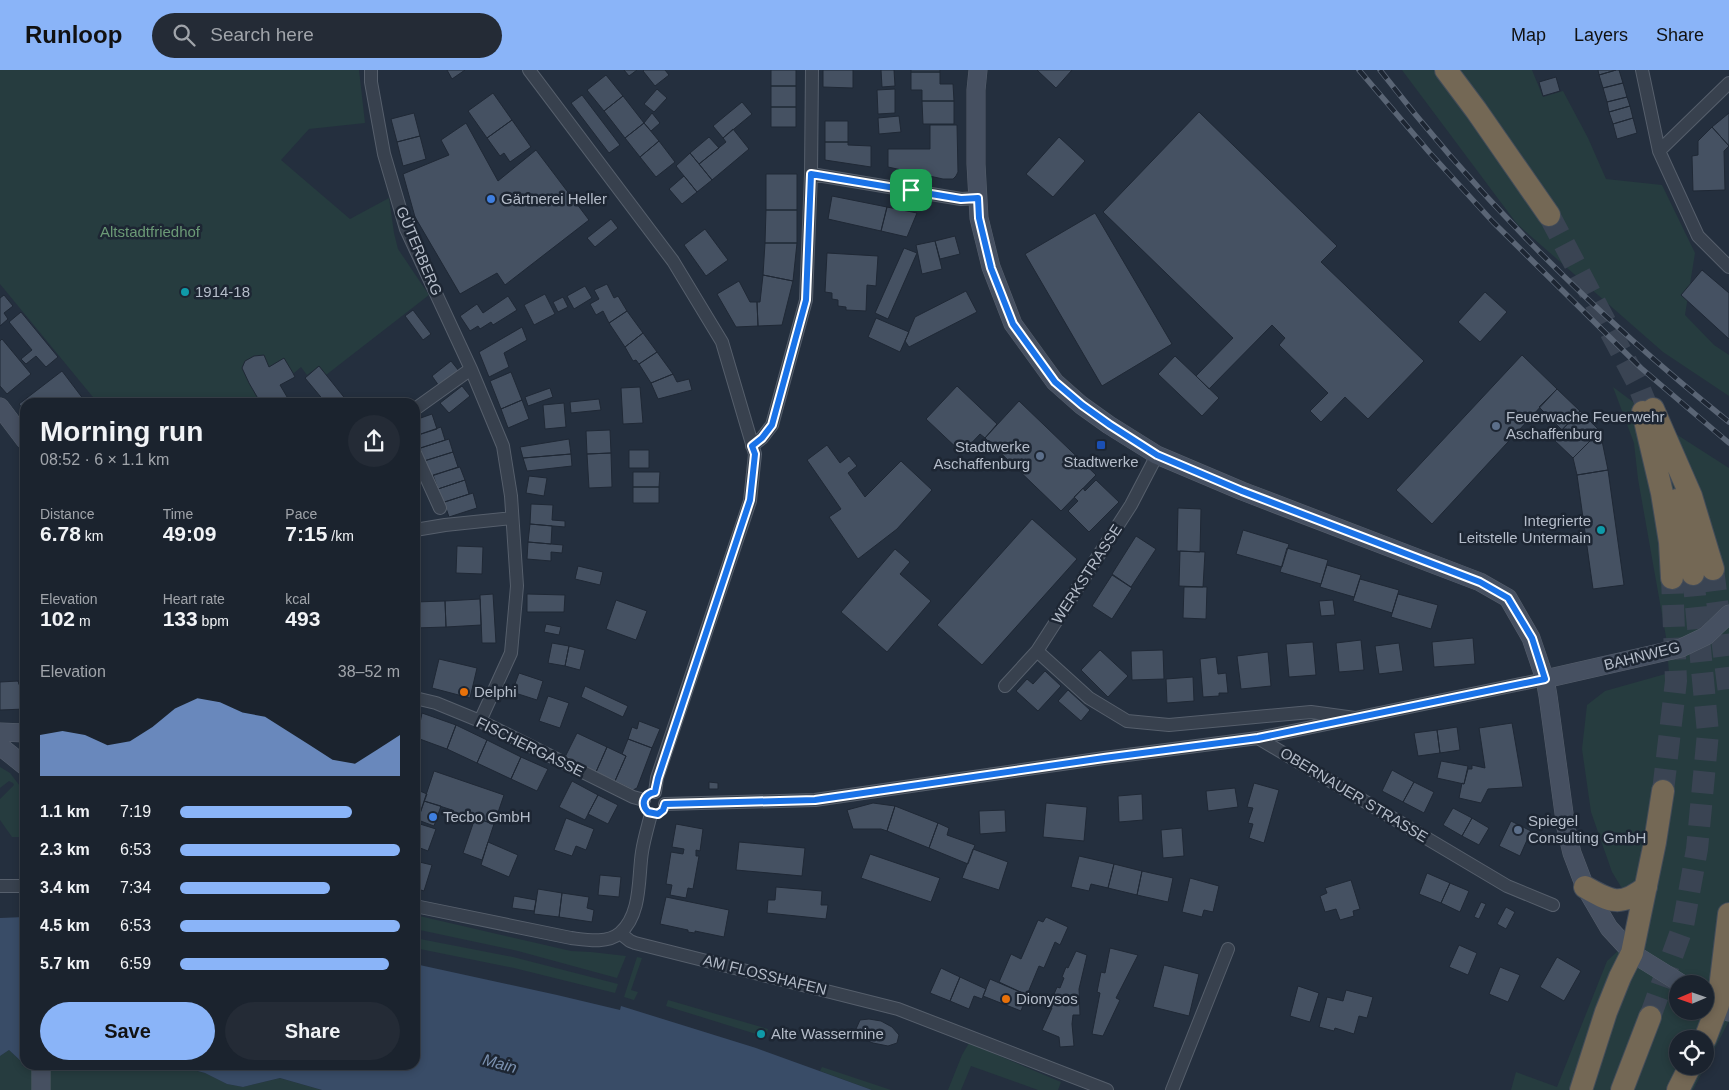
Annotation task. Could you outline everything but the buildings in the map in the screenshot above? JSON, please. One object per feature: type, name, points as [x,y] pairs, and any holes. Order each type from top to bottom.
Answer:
[{"type":"highway","points":[[1446,70],[1549,215]]},
{"type":"highway","points":[[1648,410],[1681,514],[1693,574]]},
{"type":"highway","points":[[1581,1090],[1613,994],[1632,953],[1655,842],[1663,791]]},
{"type":"highway","points":[[1585,887],[1606,899],[1624,900],[1634,896],[1646,887]]},
{"type":"highway","points":[[1708,1030],[1717,1005],[1729,914]]},
{"type":"highway","points":[[1622,1090],[1650,1017]]},
{"type":"street","name":"GÜTERBERG","points":[[371,70],[371,82],[384,154],[406,229],[471,369],[503,446],[511,496],[517,586],[511,653],[480,721]]},
{"type":"street","points":[[529,70],[673,262],[722,342],[755,454],[750,500],[655,792]]},
{"type":"street","points":[[752,446],[762,438],[772,425],[806,300],[811,174],[812,70]]},
{"type":"street","points":[[978,70],[976,136],[979,218],[991,268],[1013,324],[1028,347],[1055,382],[1082,405],[1157,455],[1242,491],[1480,582],[1508,598],[1532,638],[1545,679],[1566,828],[1572,853],[1585,887],[1609,928],[1632,953],[1669,976]]},
{"type":"street","points":[[1642,70],[1659,151],[1698,236],[1729,267]]},
{"type":"street","points":[[1659,151],[1729,84]]},
{"type":"street","points":[[811,174],[961,199],[978,198]]},
{"type":"street","points":[[420,405],[471,369]]},
{"type":"street","points":[[0,407],[20,433]]},
{"type":"street","name":"WERKSTRASSE","points":[[1005,686],[1037,651],[1131,505],[1157,455]]},
{"type":"street","points":[[420,464],[440,508]]},
{"type":"street","points":[[420,529],[512,518]]},
{"type":"street","name":"BAHNWEG","points":[[1545,679],[1681,648],[1706,636],[1729,614]]},
{"type":"street","points":[[1037,651],[1089,698],[1127,721],[1170,725],[1311,712],[1355,718]]},
{"type":"street","points":[[665,804],[815,800],[1104,758],[1258,738],[1545,679]]},
{"type":"street","name":"FISCHERGASSE","points":[[420,699],[436,703],[480,721],[633,797],[644,800]]},
{"type":"street","points":[[0,732],[20,733]]},
{"type":"street","name":"OBERNAUER STRASSE","points":[[1258,738],[1507,886],[1553,905]]},
{"type":"street","points":[[0,746],[20,762]]},
{"type":"street","points":[[655,792],[661,794],[665,804],[660,812],[651,814],[645,809],[644,800],[648,794],[655,792]]},
{"type":"street","points":[[420,907],[571,938],[602,940],[620,933],[634,910],[642,851],[651,814]]},
{"type":"street","points":[[0,886],[20,886]]},
{"type":"street","name":"AM FLOSSHAFEN","points":[[620,933],[630,941],[898,1009],[1107,1090]]},
{"type":"street","points":[[1172,1090],[1228,949]]},
{"type":"street","points":[[41,1070],[41,1090]]},
{"type":"green space","name":"Altstadtfriedhof","points":[[0,70],[359,70],[365,123],[309,129],[281,160],[350,219],[389,198],[398,249],[429,295],[326,375],[319,366],[307,375],[301,367],[280,385],[288,398],[94,398],[0,284]]},
{"type":"green space","points":[[1402,70],[1532,70],[1543,97],[1563,91],[1588,138],[1606,179],[1662,185],[1695,253],[1685,315],[1714,345],[1729,355],[1729,396],[1663,352],[1517,224]]},
{"type":"green space","points":[[1613,387],[1679,436],[1729,468],[1729,1021],[1714,1050],[1714,1030],[1669,1030],[1669,1075],[1701,1075],[1693,1090],[1511,1090],[1516,1072],[1557,1087],[1607,961],[1645,926],[1612,872],[1591,812],[1582,749],[1587,705],[1605,691],[1669,673],[1666,637],[1638,479],[1634,443]]},
{"type":"green space","points":[[0,767],[10,773],[20,786],[20,837],[12,837],[0,820],[0,799],[14,785],[9,781],[0,788]]},
{"type":"green space","points":[[420,916],[571,951],[626,956],[617,978],[518,951],[420,930]]},
{"type":"green space","points":[[420,939],[513,957],[618,984],[615,993],[514,968],[420,949]]},
{"type":"green space","points":[[637,957],[642,958],[631,990],[638,992],[634,1000],[624,997]]},
{"type":"green space","points":[[668,1000],[768,1029],[766,1037],[666,1006]]},
{"type":"green space","points":[[969,1043],[1061,1082],[1058,1090],[1038,1090],[971,1066],[961,1090],[948,1090]]},
{"type":"green space","points":[[9,1050],[20,1060],[20,1070],[194,1070],[205,1073],[227,1084],[243,1087],[280,1078],[322,1090],[0,1090],[0,1056]]},
{"type":"green space","points":[[822,1067],[891,1090],[872,1090],[820,1071]]},
{"type":"water","points":[[20,917],[20,1060],[9,1050],[0,1056],[0,918]]},
{"type":"water","name":"Main","points":[[420,965],[620,1010],[621,1006],[756,1048],[872,1090],[322,1090],[280,1078],[243,1087],[227,1084],[205,1073],[194,1070],[420,1070]]},
{"type":"tunnel","points":[[1549,215],[1637,382],[1648,409]]},
{"type":"tunnel","points":[[1713,569],[1729,693]]},
{"type":"tunnel","points":[[1650,1017],[1683,926],[1697,849],[1708,733],[1693,574]]},
{"type":"tunnel","points":[[1663,791],[1676,681],[1672,578]]},
{"type":"railway","points":[[1359,70],[1429,152],[1493,222],[1641,368],[1729,443]]},
{"type":"railway","points":[[1380,70],[1459,166],[1544,256],[1634,342],[1729,422]]},
{"type":"place","name":"Gärtnerei Heller","points":[[491,199]]},
{"type":"place","name":"1914-18","points":[[185,292]]},
{"type":"place","name":"Feuerwache Feuerwehr Aschaffenburg","points":[[1496,426]]},
{"type":"place","name":"Stadtwerke","points":[[1101,445]]},
{"type":"place","name":"Stadtwerke Aschaffenburg","points":[[1040,456]]},
{"type":"place","name":"Integrierte Leitstelle Untermain","points":[[1601,530]]},
{"type":"place","name":"Delphi","points":[[464,692]]},
{"type":"place","name":"Tecbo GmbH","points":[[433,817]]},
{"type":"place","name":"Spiegel Consulting GmbH","points":[[1518,830]]},
{"type":"place","name":"Dionysos","points":[[1006,999]]},
{"type":"place","name":"Alte Wassermine","points":[[761,1034]]},
{"type":"route","points":[[811,174],[911,190],[961,199],[978,198],[979,218],[991,268],[1013,324],[1055,382],[1082,405],[1157,455],[1242,491],[1480,582],[1508,598],[1532,638],[1545,679],[1258,738],[1104,758],[815,800],[665,804],[663,810],[658,814],[648,812],[643,803],[644,799],[651,792],[655,792],[655,786],[750,500],[755,454],[752,446],[762,438],[772,425],[806,300],[811,174]]}]
